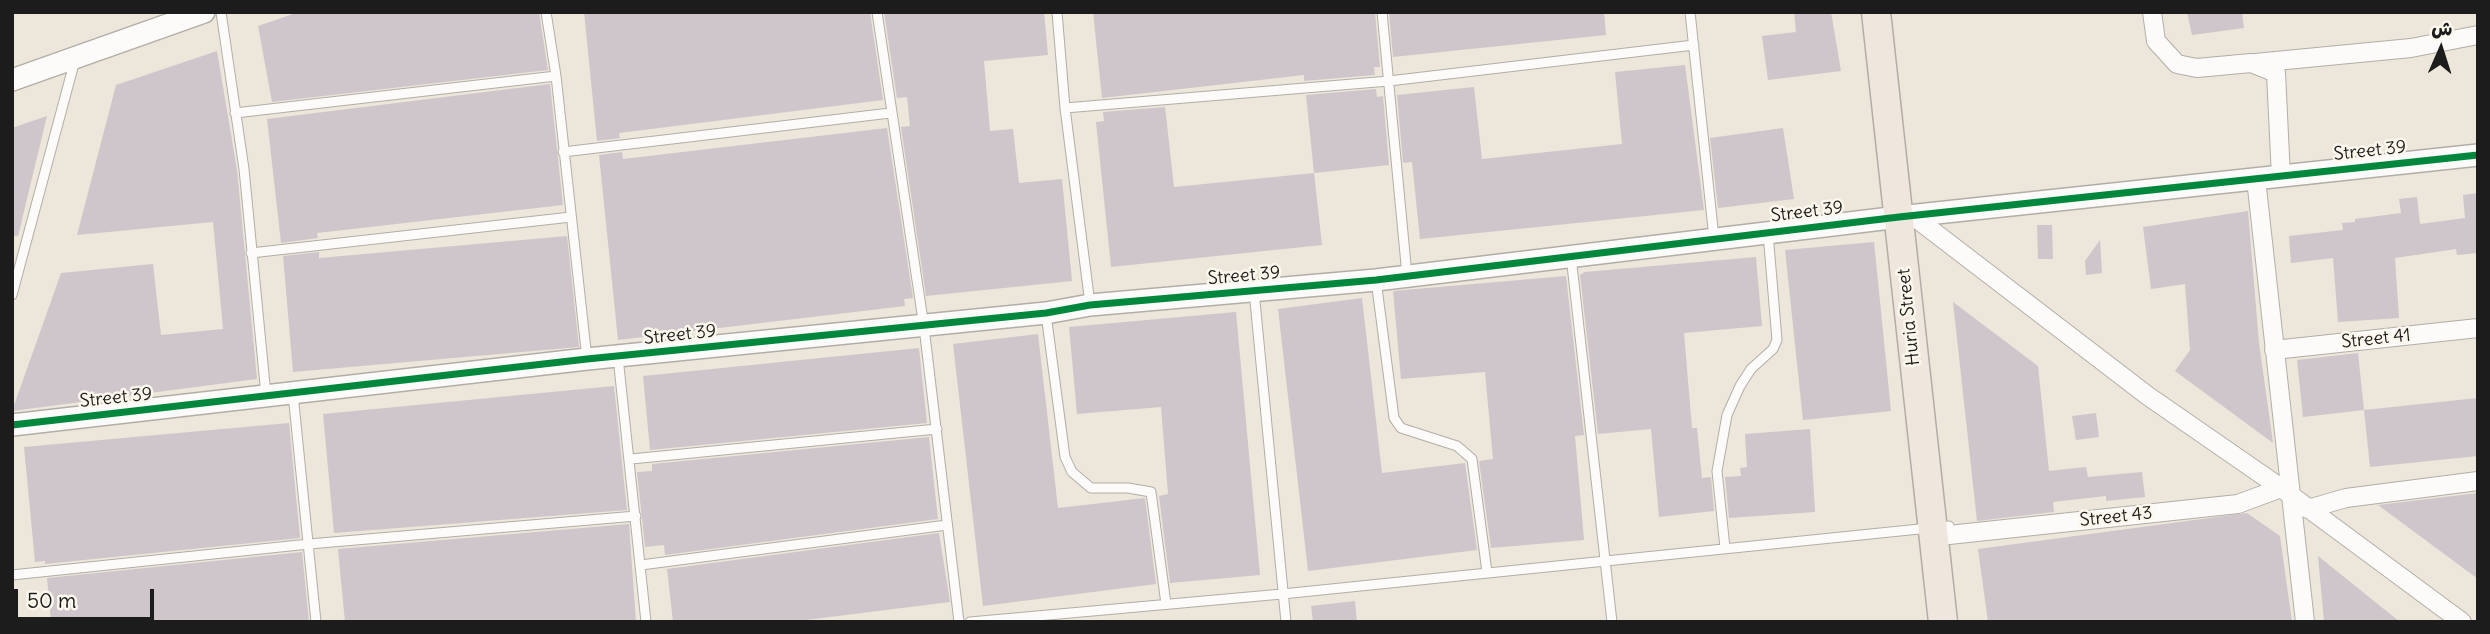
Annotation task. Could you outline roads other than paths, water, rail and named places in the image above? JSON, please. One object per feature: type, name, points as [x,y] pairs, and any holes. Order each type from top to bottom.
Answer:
[{"type":"main road","name":"Huria Street","points":[[1876,12],[1906,217],[1944,529],[1945,621]]},
{"type":"main road","name":"Huria Street","points":[[1895,12],[1906,217]]},
{"type":"street","points":[[12,80],[204,12]]},
{"type":"street","points":[[2152,12],[2156,41],[2177,64],[2197,68],[2411,48],[2478,35]]},
{"type":"street","points":[[2251,63],[2276,73],[2281,177]]},
{"type":"street","name":"Street 39","points":[[12,425],[587,359],[924,327],[1046,313],[1090,305],[1376,280],[1768,232],[2478,155]]},
{"type":"street","points":[[2256,179],[2287,493],[2305,622]]},
{"type":"street","points":[[1906,217],[2148,396],[2287,493],[2462,622]]},
{"type":"street","name":"Street 41","points":[[2274,350],[2478,328]]},
{"type":"street","points":[[2308,509],[2346,498],[2478,481]]},
{"type":"street","name":"Street 43","points":[[1944,529],[2238,504],[2287,493]]},
{"type":"lane","points":[[221,12],[235,113],[266,397]]},
{"type":"lane","points":[[546,12],[556,76],[587,359]]},
{"type":"lane","points":[[877,12],[924,327],[959,622]]},
{"type":"lane","points":[[1057,12],[1065,108],[1090,305]]},
{"type":"lane","points":[[1382,12],[1407,276]]},
{"type":"lane","points":[[1690,12],[1715,239]]},
{"type":"lane","points":[[1065,108],[1389,81],[1694,45]]},
{"type":"lane","points":[[12,295],[75,58]]},
{"type":"lane","points":[[235,113],[556,76]]},
{"type":"lane","points":[[563,152],[890,113]]},
{"type":"lane","points":[[251,253],[571,217]]},
{"type":"lane","points":[[1725,548],[1717,471],[1727,415],[1732,398],[1751,369],[1773,349],[1777,340],[1768,232]]},
{"type":"lane","points":[[1571,256],[1612,622]]},
{"type":"lane","points":[[1376,280],[1394,418],[1401,428],[1457,446],[1472,458],[1487,572]]},
{"type":"lane","points":[[1254,291],[1286,622]]},
{"type":"lane","points":[[1046,313],[1065,457],[1072,472],[1091,488],[1128,488],[1151,492],[1166,604]]},
{"type":"lane","points":[[618,357],[631,459],[646,622]]},
{"type":"lane","points":[[293,394],[316,622]]},
{"type":"lane","points":[[631,459],[937,429]]},
{"type":"lane","points":[[12,575],[309,544],[636,516]]},
{"type":"lane","points":[[641,565],[947,526]]},
{"type":"lane","points":[[970,622],[1944,529]]}]
